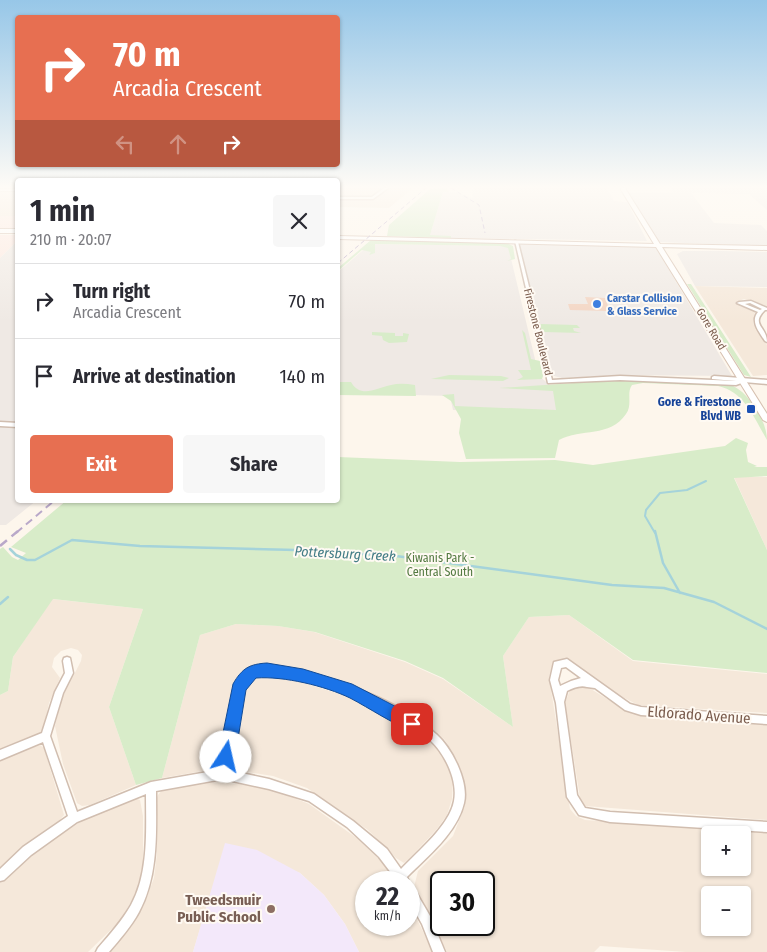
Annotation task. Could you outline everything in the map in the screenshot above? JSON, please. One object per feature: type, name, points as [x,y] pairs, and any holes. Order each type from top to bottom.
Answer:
[{"type":"main road","name":"Gore Road","points":[[651,232],[767,420]]},
{"type":"main road","points":[[340,238],[767,248]]},
{"type":"street","name":"Firestone Boulevard","points":[[516,242],[550,382],[620,378],[682,379],[736,383],[742,381],[767,382]]},
{"type":"street","points":[[761,312],[740,303],[746,301],[767,308]]},
{"type":"street","points":[[767,308],[761,312],[756,321],[767,340]]},
{"type":"street","points":[[0,424],[15,425]]},
{"type":"street","points":[[67,661],[69,673],[58,692],[46,736],[74,818]]},
{"type":"street","name":"Eldorado Avenue","points":[[560,703],[554,680],[557,664],[567,663],[628,707],[641,711],[767,720]]},
{"type":"street","points":[[223,774],[238,689],[252,671],[267,670],[303,676],[352,691],[401,716],[434,739],[456,770],[459,802],[442,835],[410,871]]},
{"type":"street","name":"Eldorado Avenue","points":[[560,703],[563,688],[576,682],[588,682],[607,692]]},
{"type":"street","points":[[560,703],[572,797],[582,812],[610,817],[767,827]]},
{"type":"street","points":[[0,755],[46,736]]},
{"type":"street","points":[[0,876],[27,851],[74,818],[151,787],[223,774],[269,784],[310,797],[350,824],[383,853],[396,871]]},
{"type":"street","points":[[102,952],[128,922],[142,894],[150,869],[151,787]]},
{"type":"street","points":[[420,910],[439,952]]},
{"type":"shaded area","points":[[431,232],[643,232],[647,241],[451,238],[430,235]]},
{"type":"shaded area","points":[[653,232],[767,232],[767,246],[659,242]]},
{"type":"shaded area","points":[[0,235],[15,235],[15,243],[0,258]]},
{"type":"shaded area","points":[[15,243],[15,503],[33,503],[6,525],[0,525],[0,258]]},
{"type":"shaded area","points":[[519,243],[648,246],[656,248],[732,376],[618,375],[562,378],[554,376],[551,373]]},
{"type":"shaded area","points":[[370,244],[508,246],[539,376],[556,390],[560,414],[453,410],[450,396],[340,393],[340,270]]},
{"type":"shaded area","points":[[683,251],[767,252],[767,287],[695,286],[677,254]]},
{"type":"shaded area","points":[[695,286],[767,288],[767,306],[744,299],[736,302],[740,306],[755,312],[753,323],[767,345],[767,375],[753,376]]},
{"type":"shaded area","points":[[734,477],[767,477],[767,550]]},
{"type":"shaded area","points":[[52,599],[143,609],[109,707],[136,785],[90,805],[82,806],[77,803],[63,764],[55,726],[61,700],[81,661],[82,655],[78,650],[71,648],[61,651],[54,658],[52,667],[60,678],[49,703],[43,730],[35,737],[0,749],[0,695],[8,691],[13,657]]},
{"type":"shaded area","points":[[569,615],[633,661],[767,674],[767,713],[638,705],[613,692],[572,661],[563,659],[553,661],[549,677],[570,809],[576,816],[585,820],[701,828],[701,876],[751,876],[751,832],[767,833],[767,952],[686,952],[600,946],[594,952],[447,952],[439,936],[495,936],[495,871],[430,871],[430,919],[420,899],[420,871],[418,871],[453,836],[462,813],[464,791],[461,771],[453,753],[444,739],[414,717],[369,694],[317,675],[252,666],[239,673],[219,762],[214,769],[162,778],[200,635],[236,624],[278,626],[314,632],[405,662],[443,679],[513,727],[503,656],[529,617]]},
{"type":"shaded area","points":[[258,676],[284,677],[353,698],[400,722],[431,742],[444,758],[453,779],[452,799],[447,815],[437,829],[404,863],[396,858],[368,830],[307,788],[273,776],[240,771],[232,767],[231,759],[246,683],[250,678]]},
{"type":"shaded area","points":[[586,686],[630,713],[767,724],[767,820],[585,806],[580,798],[565,703],[570,690]]},
{"type":"shaded area","points":[[40,745],[44,748],[64,815],[58,822],[0,868],[0,760]]},
{"type":"shaded area","points":[[219,782],[248,785],[279,792],[309,804],[358,839],[381,861],[388,871],[355,871],[355,936],[420,936],[420,925],[433,952],[359,952],[345,924],[324,895],[300,873],[226,844],[193,952],[107,952],[131,927],[145,902],[154,878],[157,854],[155,803],[158,795],[163,789],[185,784]]},
{"type":"shaded area","points":[[135,798],[140,800],[143,816],[143,864],[139,887],[121,920],[88,952],[0,952],[0,882],[41,848],[83,820]]},
{"type":"shaded area","name":"Tweedsmuir Public School","points":[[225,843],[257,850],[300,873],[324,895],[345,924],[359,952],[193,952]]},
{"type":"green space","points":[[388,232],[431,232],[430,235],[451,236],[451,238],[387,236]]},
{"type":"green space","points":[[371,240],[506,243],[513,246],[515,259],[507,261],[511,259],[508,248],[500,246],[375,244],[375,253],[369,255],[371,252],[362,250],[340,269],[340,266]]},
{"type":"green space","points":[[687,284],[691,284],[751,377],[744,375]]},
{"type":"green space","points":[[539,324],[577,325],[580,328],[573,328],[574,331],[581,333],[544,332],[540,331]]},
{"type":"green space","points":[[522,330],[525,333],[531,359],[540,361],[542,379],[517,380],[523,377],[518,370],[531,370]]},
{"type":"green space","points":[[372,332],[395,333],[395,336],[403,336],[403,333],[409,334],[407,342],[389,343],[383,340],[382,336],[372,335]]},
{"type":"green space","points":[[449,375],[501,376],[509,378],[503,381],[431,379]]},
{"type":"green space","points":[[618,380],[733,386],[745,395],[756,409],[764,425],[767,440],[748,407],[727,389],[718,386],[643,383],[632,385],[630,388],[628,410],[619,422],[604,430],[576,434],[559,440],[555,458],[466,459],[459,433],[461,419],[451,401],[442,395],[454,394],[455,406],[556,410],[553,391],[499,388]]},
{"type":"green space","points":[[340,382],[351,382],[359,390],[364,391],[397,384],[415,385],[416,396],[340,395]]},
{"type":"green space","name":"Kiwanis Park - Central South","points":[[736,438],[748,443],[746,450],[748,462],[757,466],[754,467],[767,467],[767,476],[734,478],[767,550],[767,673],[633,660],[569,615],[529,617],[503,656],[513,727],[443,678],[405,661],[315,632],[278,626],[236,624],[200,635],[162,778],[136,785],[109,707],[143,609],[53,599],[13,657],[8,691],[0,695],[0,549],[3,547],[12,557],[18,560],[26,553],[11,547],[63,503],[340,503],[340,457],[460,462],[555,460],[593,465],[725,446]]},
{"type":"building","name":"Carstar Collision & Glass Service","points":[[585,297],[605,298],[610,311],[570,310],[568,304],[588,304]]},
{"type":"waterway","points":[[655,533],[645,516],[646,510],[660,493],[687,490],[706,481]]},
{"type":"waterway","points":[[655,531],[663,563],[680,592]]},
{"type":"waterway","name":"Pottersburg Creek","points":[[10,549],[16,555],[27,560],[35,560],[72,540],[140,546],[296,550],[396,556],[612,585],[664,588],[680,592]]},
{"type":"waterway","name":"Pottersburg Creek","points":[[680,592],[714,602],[767,629]]},
{"type":"waterway","points":[[0,604],[8,597]]},
{"type":"railway","points":[[340,261],[374,232]]},
{"type":"railway","points":[[16,533],[51,503]]},
{"type":"railway","points":[[0,546],[18,531]]},
{"type":"place","name":"Carstar Collision & Glass Service","points":[[597,304]]},
{"type":"place","name":"Gore & Firestone Blvd WB","points":[[751,409]]},
{"type":"place","name":"Tweedsmuir Public School","points":[[271,909]]},
{"type":"route","points":[[226,757],[238,689],[252,671],[267,670],[303,676],[352,691],[401,716],[412,724]]}]
